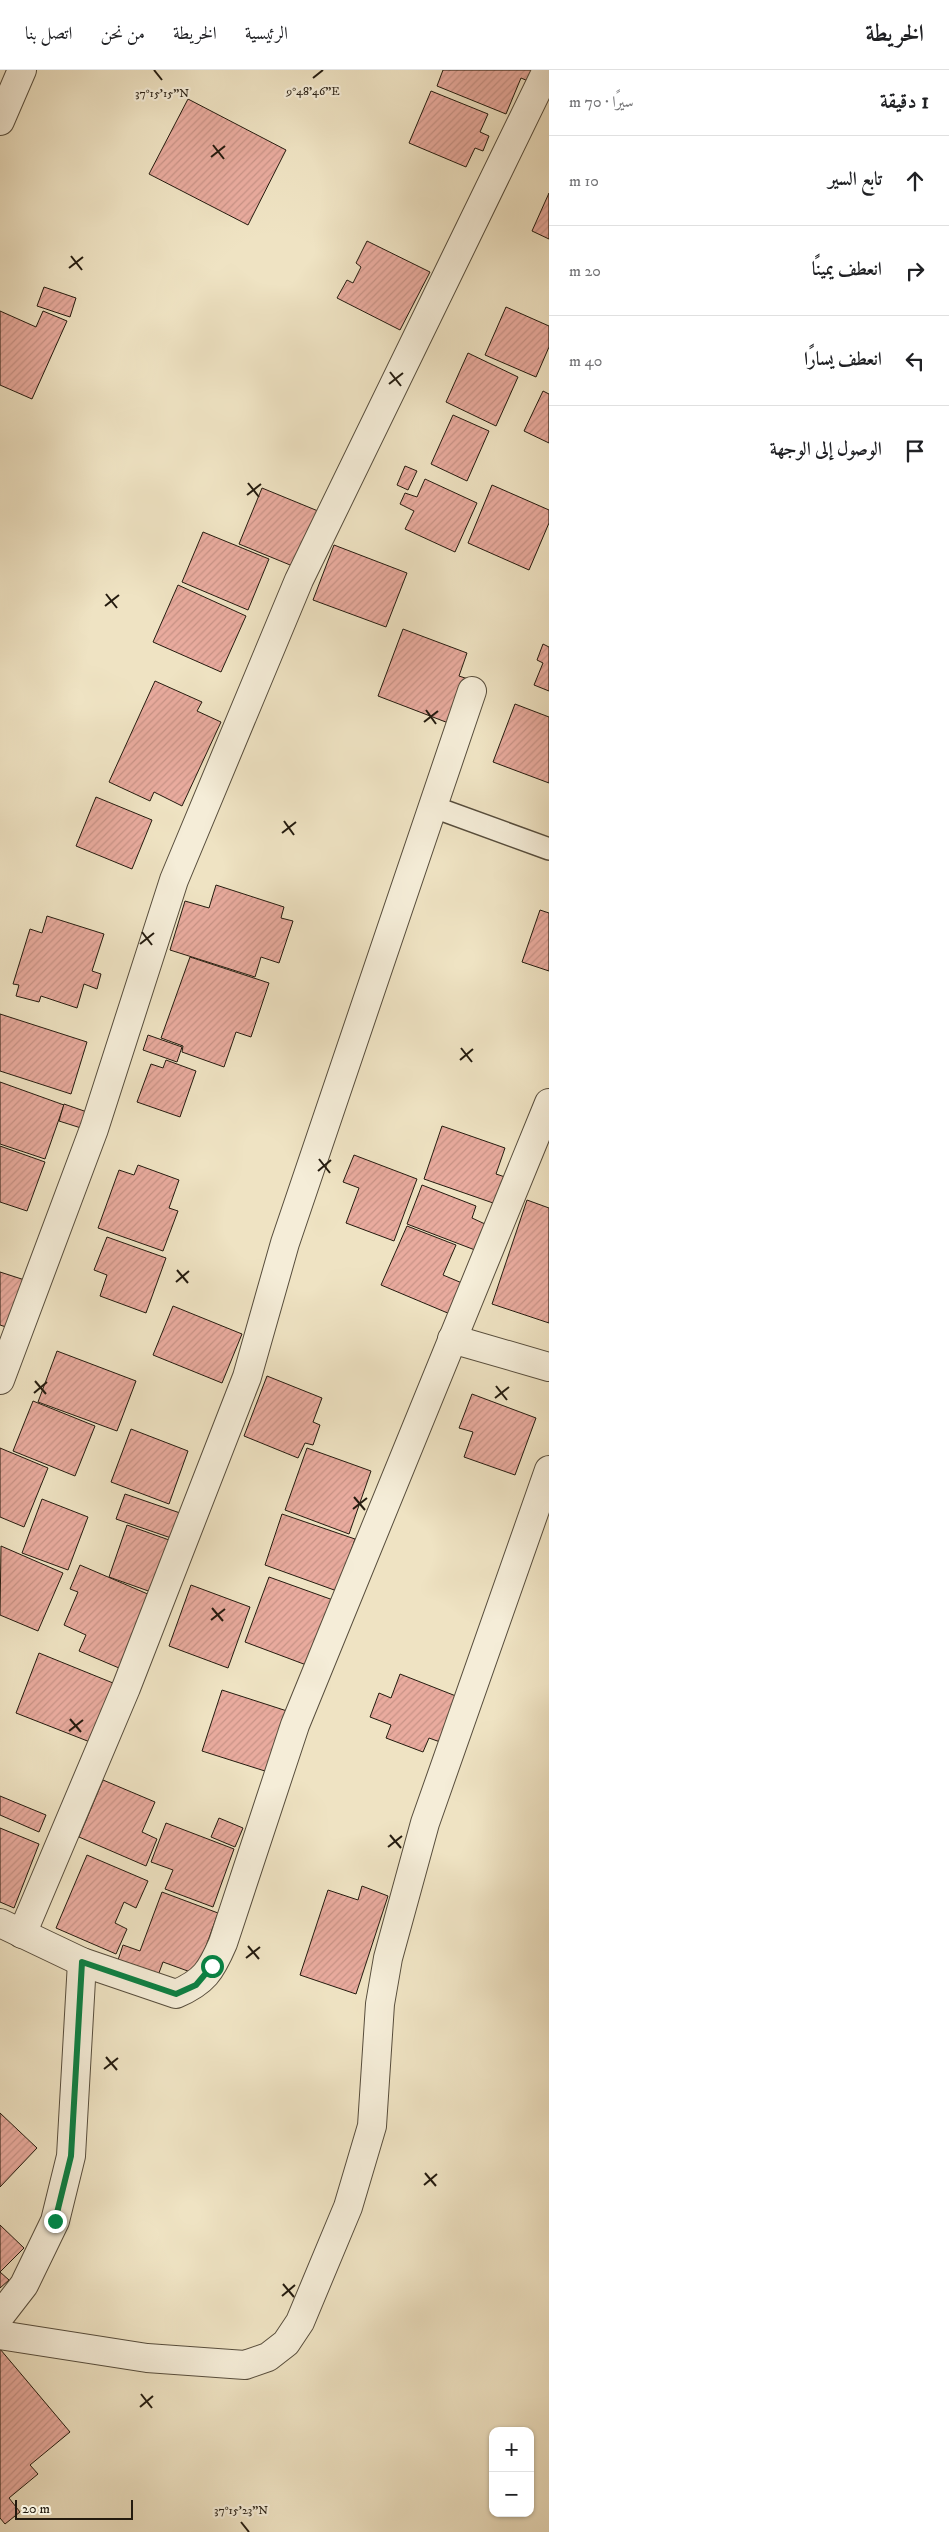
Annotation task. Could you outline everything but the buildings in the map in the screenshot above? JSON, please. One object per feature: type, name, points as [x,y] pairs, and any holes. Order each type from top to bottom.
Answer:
[{"type":"street","points":[[0,121],[22,70]]},
{"type":"street","points":[[0,1380],[94,1129],[174,880],[295,589],[547,70]]},
{"type":"street","points":[[472,690],[431,806],[285,1243],[247,1377],[126,1688],[11,1928],[82,1962],[176,1994],[196,1985],[212,1966],[222,1944],[295,1725],[549,1103]]},
{"type":"street","points":[[452,1339],[549,1366]]},
{"type":"street","points":[[0,2335],[147,2358],[245,2365],[268,2357],[286,2343],[300,2322],[348,2207],[372,2126],[379,2012],[385,1976],[425,1823],[549,1470]]},
{"type":"street","points":[[0,2316],[24,2285],[55,2221],[71,2156],[82,1962]]},
{"type":"lane","points":[[431,806],[549,849]]},
{"type":"route","points":[[55,2221],[71,2156],[82,1962],[176,1994],[196,1985],[212,1966]]}]
